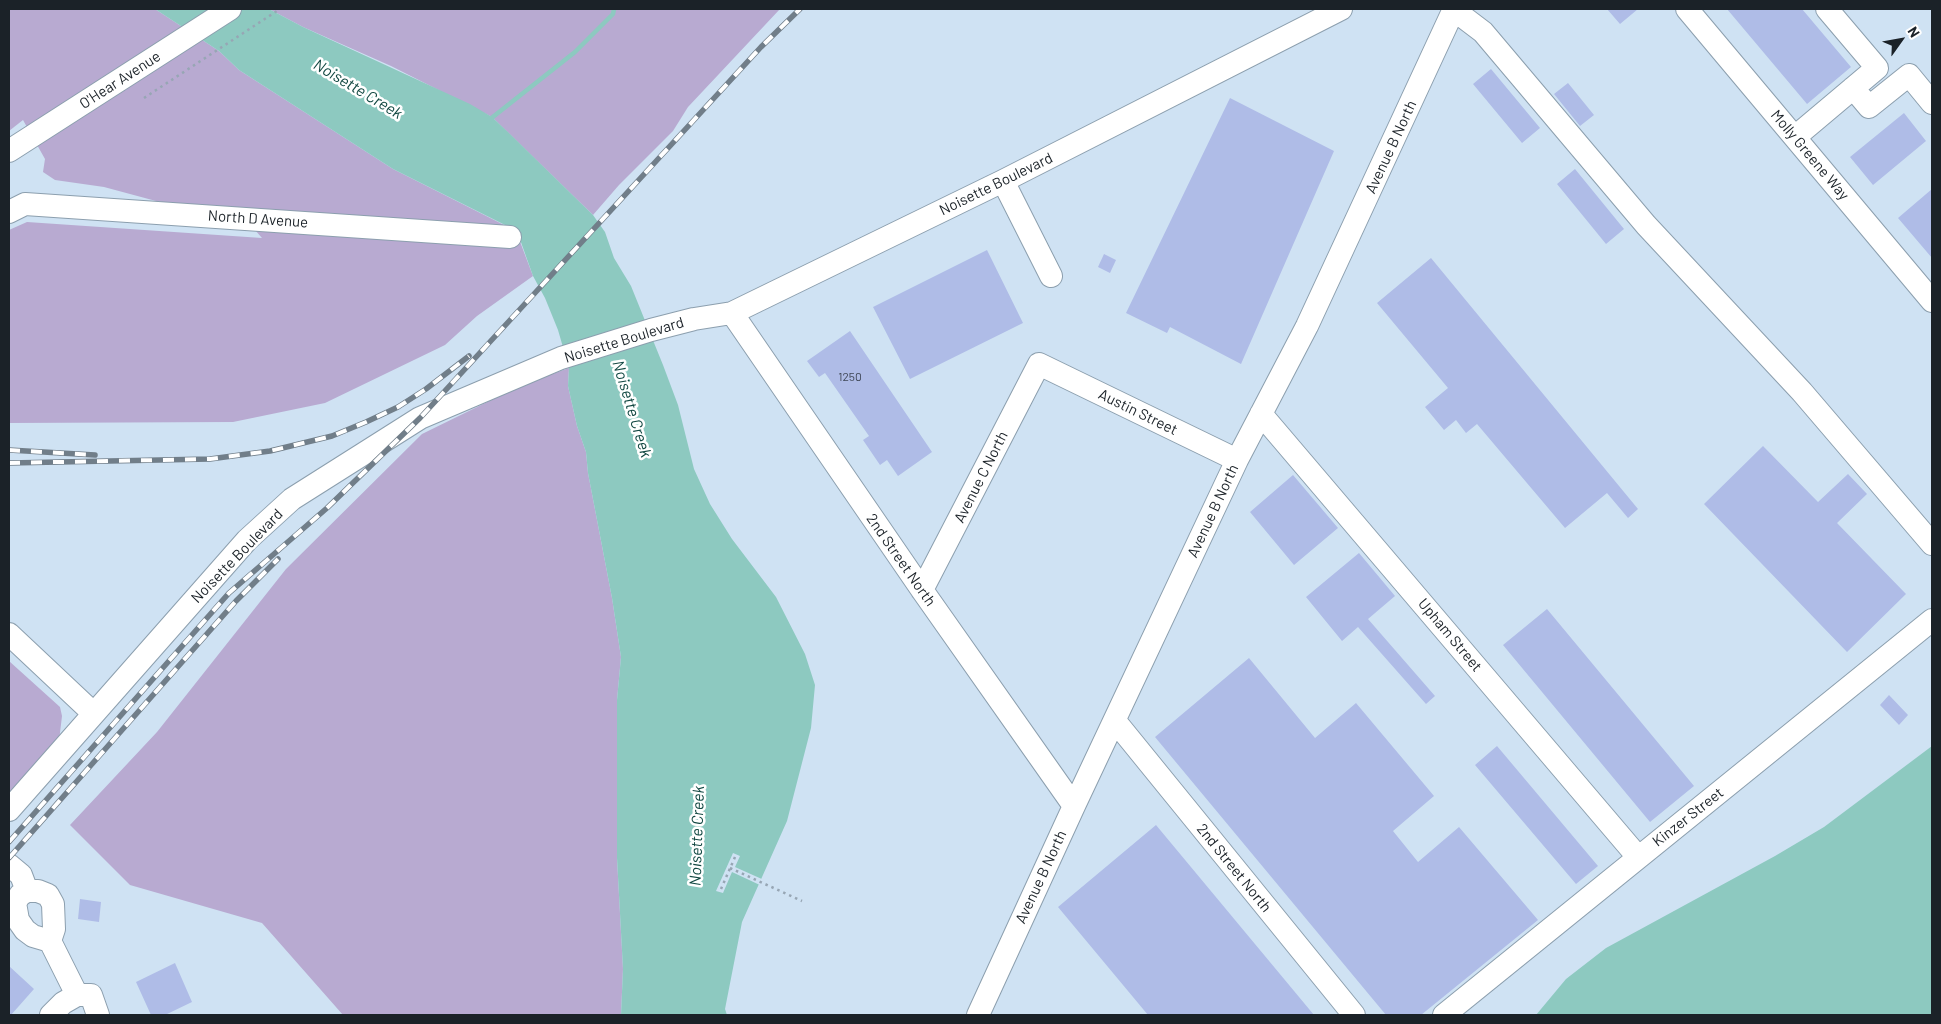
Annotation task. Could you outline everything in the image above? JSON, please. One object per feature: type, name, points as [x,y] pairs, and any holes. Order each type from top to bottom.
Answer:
[{"type":"street","name":"O'Hear Avenue","points":[[9,151],[230,9]]},
{"type":"street","name":"Noisette Boulevard","points":[[9,810],[248,540],[292,499],[420,418],[561,358],[652,330],[694,319],[732,313],[1003,181],[1341,9]]},
{"type":"street","points":[[1454,9],[1483,32],[1646,225],[1802,392],[1932,544]]},
{"type":"street","name":"Avenue B North","points":[[978,1015],[1237,460],[1308,326],[1454,9]]},
{"type":"street","name":"Molly Greene Way","points":[[1687,9],[1932,301]]},
{"type":"street","points":[[1795,137],[1877,68],[1827,9]]},
{"type":"street","points":[[1853,88],[1869,107],[1909,75],[1932,103]]},
{"type":"street","points":[[1003,181],[1051,276]]},
{"type":"street","name":"North D Avenue","points":[[9,212],[25,204],[510,237]]},
{"type":"street","name":"2nd Street North","points":[[732,313],[922,590],[1074,806]]},
{"type":"street","name":"Avenue C North","points":[[922,590],[1039,364]]},
{"type":"street","name":"Austin Street","points":[[1039,364],[1237,460]]},
{"type":"street","name":"Upham Street","points":[[1261,414],[1638,857]]},
{"type":"street","name":"Kinzer Street","points":[[1444,1015],[1932,620]]},
{"type":"street","points":[[9,634],[93,713]]},
{"type":"street","name":"2nd Street North","points":[[1115,720],[1354,1015]]},
{"type":"street","points":[[9,865],[21,875],[27,891]]},
{"type":"street","points":[[50,941],[33,936],[25,930],[18,920],[16,903],[20,895],[27,891],[38,891],[48,896],[53,904],[54,928],[50,941],[77,995]]},
{"type":"street","points":[[51,1015],[63,1003],[77,995],[91,995],[98,1015]]},
{"type":"path","points":[[144,98],[280,9]]},
{"type":"path","points":[[721,889],[735,857]]},
{"type":"path","points":[[730,868],[802,901]]},
{"type":"shaded area","points":[[9,9],[155,9],[219,51],[239,70],[393,169],[516,231],[533,276],[477,316],[445,345],[325,403],[233,422],[9,423],[9,230],[27,222],[262,238],[241,214],[156,201],[104,187],[55,180],[43,172],[45,159],[23,120],[9,131]]},
{"type":"shaded area","points":[[269,9],[780,9],[688,107],[673,131],[619,185],[593,215],[492,117],[391,66],[303,27]]},
{"type":"shaded area","points":[[569,368],[568,386],[577,426],[586,452],[588,473],[612,598],[621,657],[617,700],[617,858],[623,969],[621,1015],[343,1015],[262,923],[130,885],[70,825],[157,732],[286,569],[422,434],[522,385]]},
{"type":"shaded area","points":[[9,661],[60,707],[62,716],[59,741],[9,798]]},
{"type":"water","name":"Noisette Creek","points":[[155,9],[269,9],[303,27],[470,104],[492,117],[510,134],[593,215],[605,232],[614,258],[631,286],[663,365],[678,405],[694,469],[710,504],[732,539],[776,597],[805,654],[815,685],[811,728],[787,821],[742,922],[725,1009],[727,1015],[621,1015],[623,969],[617,858],[617,700],[621,657],[612,598],[588,473],[586,452],[577,426],[568,386],[569,368],[558,330],[545,298],[533,276],[517,231],[393,169],[239,70],[219,51]]},
{"type":"water","points":[[1932,746],[1932,1015],[1536,1015],[1566,979],[1606,948],[1775,856],[1824,827]]},
{"type":"pier","points":[[733,853],[740,856],[735,867],[764,880],[762,886],[732,872],[723,893],[716,891]]},
{"type":"building","points":[[1607,9],[1638,9],[1620,24]]},
{"type":"building","points":[[1727,9],[1802,9],[1851,67],[1807,104]]},
{"type":"building","points":[[1491,69],[1540,128],[1522,143],[1473,84]]},
{"type":"building","points":[[1568,83],[1594,115],[1580,126],[1554,94]]},
{"type":"building","points":[[1230,98],[1334,151],[1241,364],[1170,327],[1167,333],[1126,313]]},
{"type":"building","points":[[1904,113],[1926,141],[1873,185],[1850,157]]},
{"type":"building","points":[[1575,169],[1624,229],[1606,244],[1557,184]]},
{"type":"building","points":[[1932,189],[1932,258],[1898,218]]},
{"type":"building","points":[[987,250],[1023,323],[910,379],[873,307]]},
{"type":"building","points":[[1104,254],[1116,260],[1110,273],[1098,267]]},
{"type":"building","points":[[1431,258],[1638,509],[1628,518],[1607,493],[1565,528],[1477,424],[1466,433],[1456,420],[1444,430],[1425,407],[1448,388],[1377,303]]},
{"type":"building","points":[[850,331],[932,452],[898,476],[887,460],[880,465],[863,440],[869,436],[825,373],[819,377],[807,361]]},
{"type":"building","points":[[1763,446],[1818,502],[1848,474],[1867,494],[1837,523],[1906,594],[1847,652],[1704,504]]},
{"type":"building","points":[[1293,475],[1338,528],[1294,565],[1250,512]]},
{"type":"building","points":[[1359,553],[1395,596],[1368,619],[1435,696],[1426,704],[1358,627],[1342,641],[1306,597]]},
{"type":"building","points":[[1547,609],[1694,786],[1650,822],[1503,645]]},
{"type":"building","points":[[1249,658],[1315,738],[1356,703],[1434,796],[1393,831],[1418,862],[1459,827],[1538,920],[1421,1015],[1386,1015],[1155,737]]},
{"type":"building","points":[[1889,695],[1908,715],[1899,725],[1880,705]]},
{"type":"building","points":[[1497,746],[1598,866],[1576,884],[1475,765]]},
{"type":"building","points":[[1156,825],[1314,1015],[1148,1015],[1058,907]]},
{"type":"building","points":[[80,899],[101,902],[99,922],[78,919]]},
{"type":"building","points":[[175,963],[192,1002],[165,1015],[151,1015],[136,982]]},
{"type":"building","points":[[9,966],[34,989],[11,1015],[9,1015]]},
{"type":"waterway","points":[[489,120],[575,52],[613,14],[614,9]]},
{"type":"railway","points":[[9,842],[229,593],[327,508],[420,418],[761,47],[800,9]]},
{"type":"railway","points":[[9,463],[210,459],[270,451],[332,436],[398,407],[426,389],[469,356]]},
{"type":"railway","points":[[9,450],[95,455]]},
{"type":"railway","points":[[9,858],[236,601],[278,559]]}]
